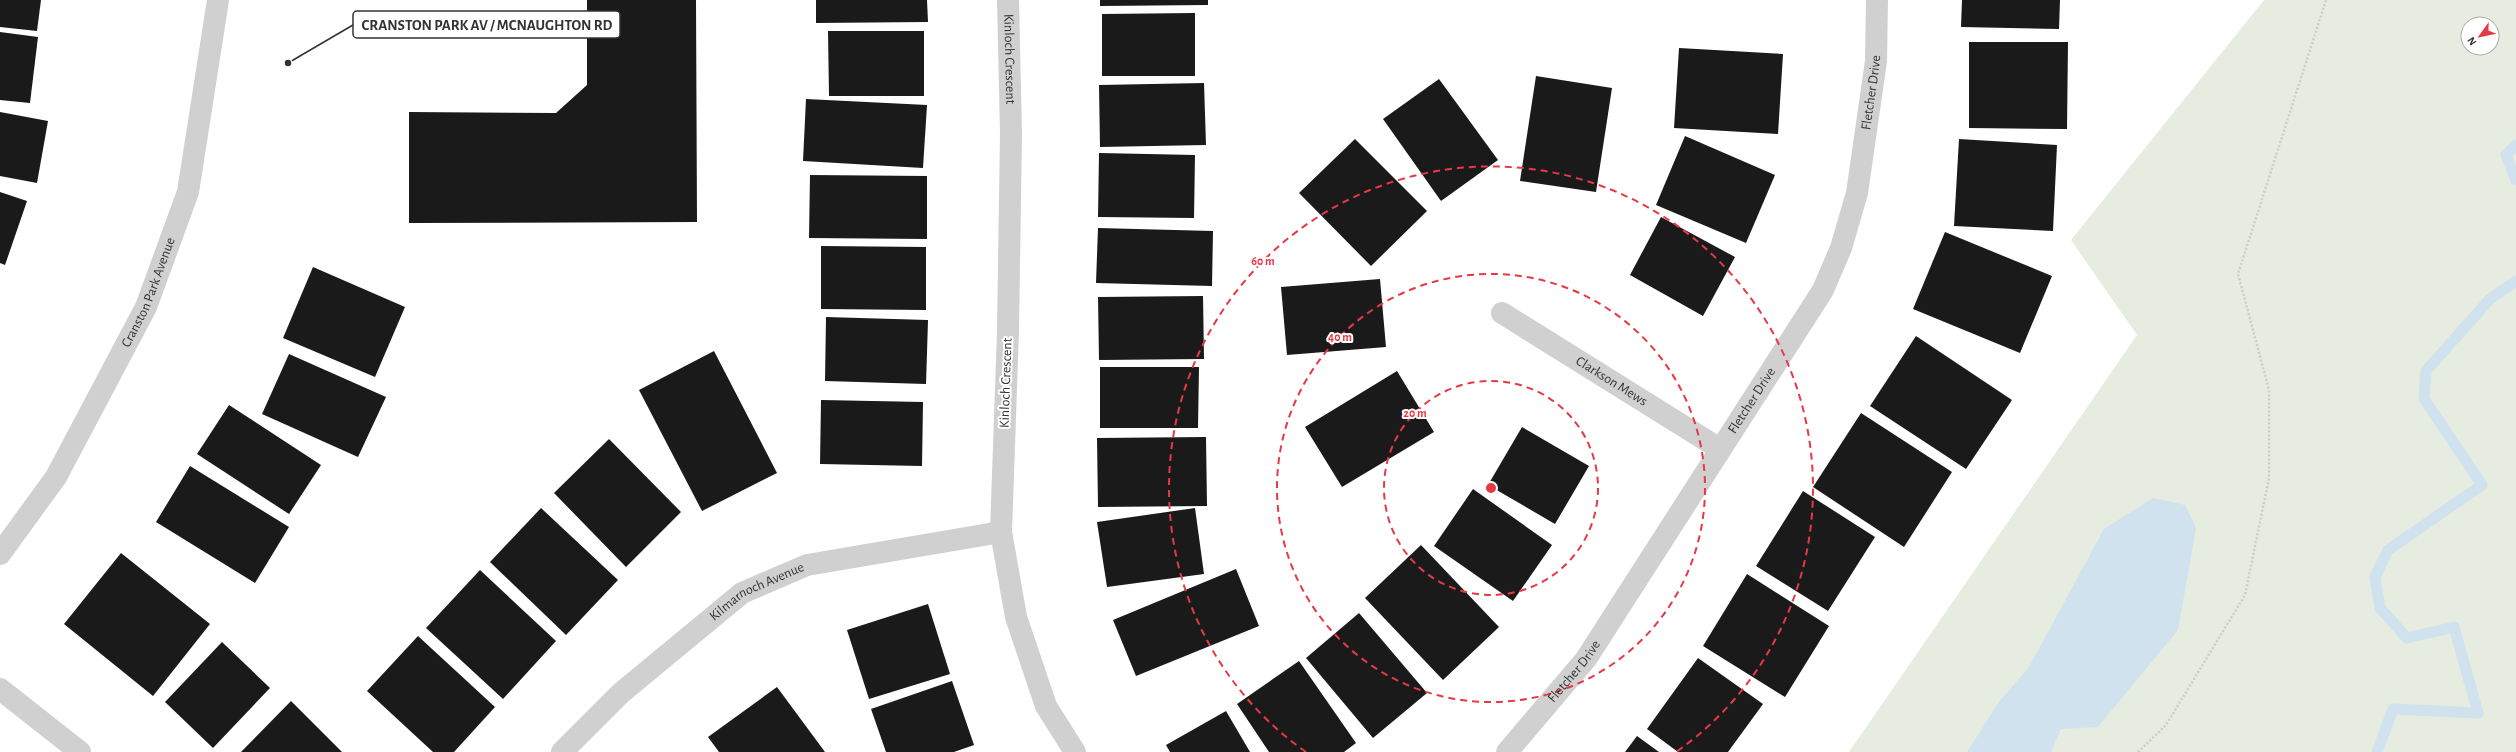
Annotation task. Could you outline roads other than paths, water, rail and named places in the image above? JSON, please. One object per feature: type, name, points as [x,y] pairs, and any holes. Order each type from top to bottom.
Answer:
[{"type":"street","name":"Cranston Park Avenue","points":[[0,554],[56,477],[146,307],[188,192],[218,0]]},
{"type":"street","name":"Kinloch Crescent","points":[[1008,0],[1011,149],[1008,331],[1001,532],[1016,617],[1046,706],[1075,752]]},
{"type":"street","name":"Fletcher Drive","points":[[1507,752],[1586,660],[1823,290],[1841,248],[1857,193],[1876,62],[1877,0]]},
{"type":"street","name":"Clarkson Mews","points":[[1502,314],[1720,449]]},
{"type":"street","name":"Kilmarnoch Avenue","points":[[562,752],[621,693],[742,593],[807,565],[1001,532]]},
{"type":"street","points":[[0,689],[80,752]]},
{"type":"water","points":[[2153,498],[2185,505],[2196,528],[2178,630],[2098,727],[2061,729],[2051,752],[1967,752],[1999,702],[2029,667],[2104,529]]},
{"type":"waterway","points":[[2516,145],[2506,155],[2516,180]]},
{"type":"waterway","points":[[2377,752],[2393,709],[2478,713],[2454,627],[2407,638],[2380,608],[2375,577],[2388,550],[2482,485],[2424,399],[2426,371],[2490,299],[2516,281]]},
{"type":"place","name":"CRANSTON PARK AV / MCNAUGHTON RD","points":[[288,63]]}]
